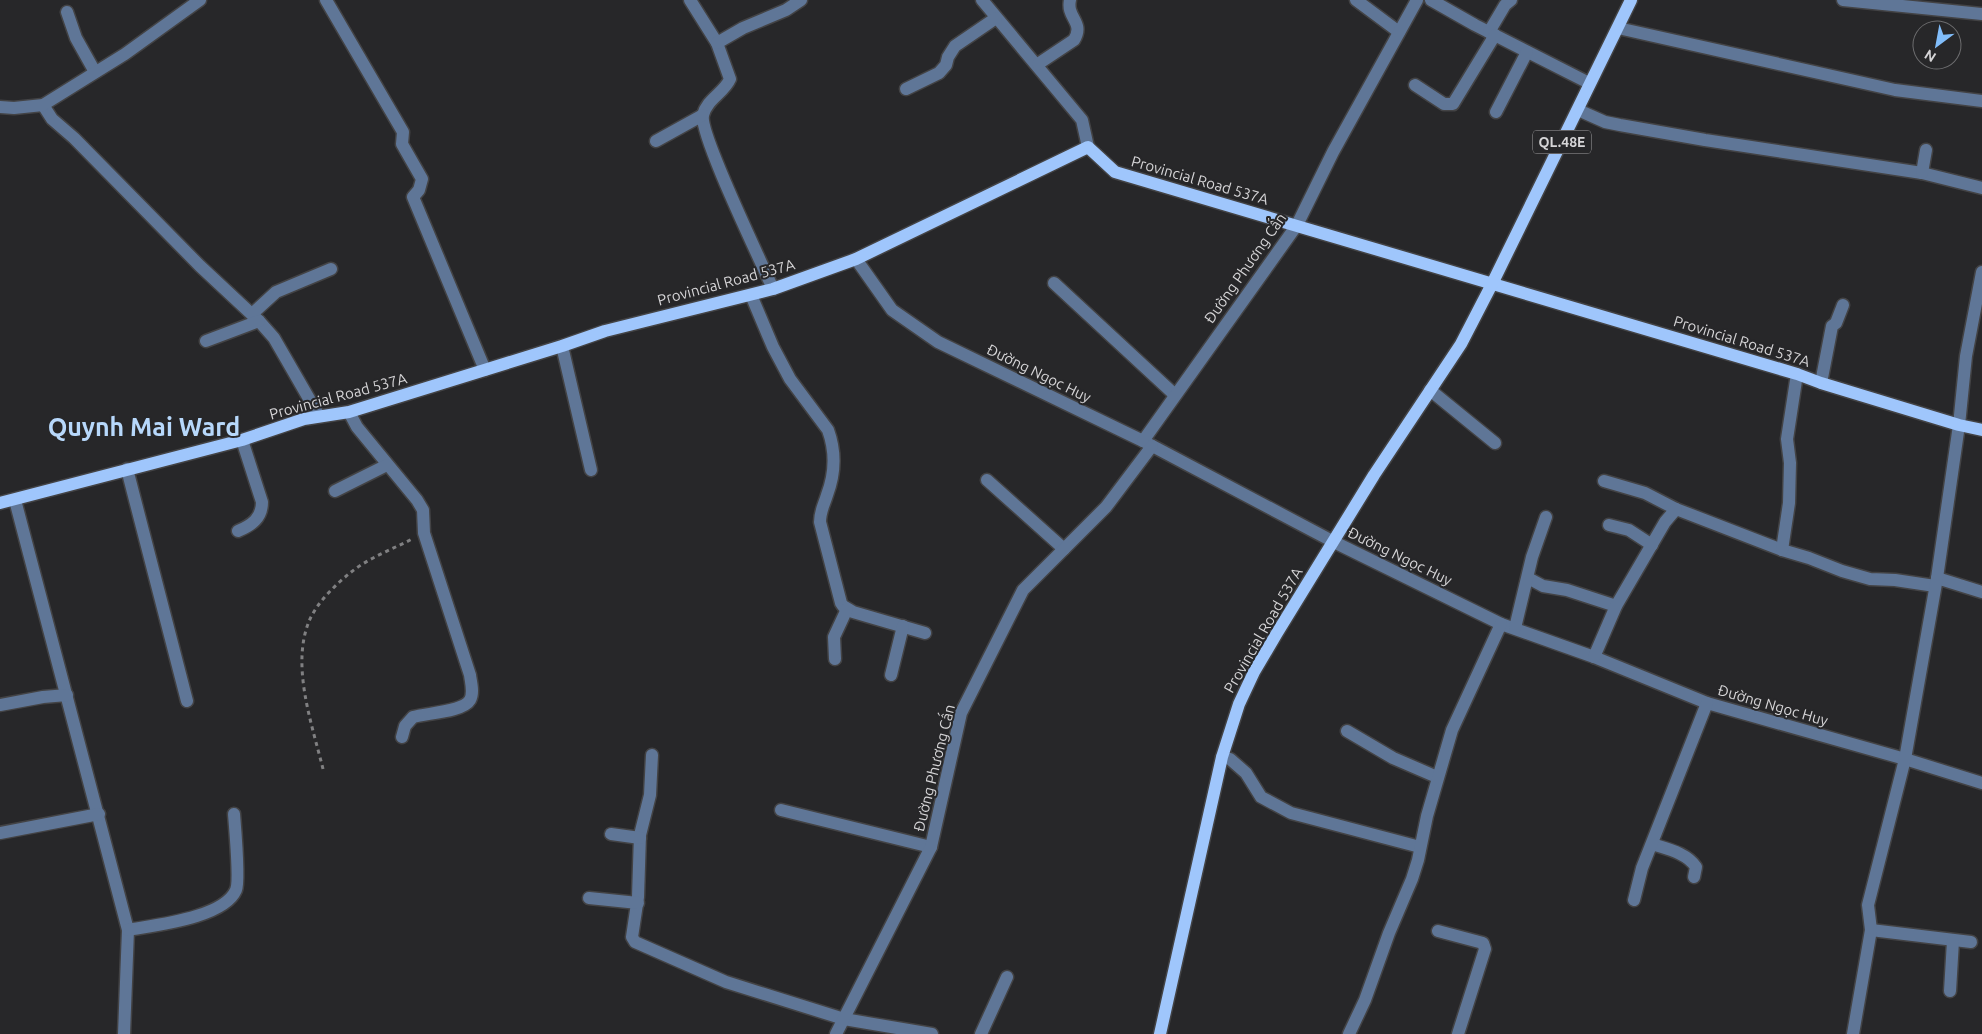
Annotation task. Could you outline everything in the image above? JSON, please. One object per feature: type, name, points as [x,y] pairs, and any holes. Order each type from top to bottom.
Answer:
[{"type":"main road","name":"QL.48E","points":[[1492,284],[1631,0]]},
{"type":"main road","name":"Provincial Road 537A","points":[[0,503],[242,440],[304,419],[349,412],[605,331],[773,289],[856,259],[1088,147],[1115,172],[1797,374],[1959,425],[1982,430]]},
{"type":"main road","name":"Provincial Road 537A","points":[[1160,1034],[1222,757],[1239,704],[1254,672],[1374,475],[1461,344],[1492,284]]},
{"type":"street","points":[[0,107],[14,108],[43,105],[125,54],[200,0]]},
{"type":"street","points":[[326,0],[403,132],[402,144],[422,179],[419,190],[413,197],[485,370]]},
{"type":"street","points":[[690,0],[717,42],[730,79],[726,86],[708,104],[703,115],[703,124],[720,168],[773,289]]},
{"type":"street","points":[[717,42],[743,28],[786,10],[801,0]]},
{"type":"street","points":[[982,0],[1038,64],[1082,120],[1088,147]]},
{"type":"street","points":[[1038,64],[1065,44],[1074,40],[1078,34],[1077,23],[1069,10],[1070,0]]},
{"type":"street","points":[[1356,0],[1399,32]]},
{"type":"street","name":"Đường Phương Cấn","points":[[836,1034],[931,847],[960,713],[1023,590],[1106,507],[1147,444],[1175,395],[1297,225],[1332,152],[1417,0]]},
{"type":"street","points":[[1431,0],[1589,84]]},
{"type":"street","points":[[1415,85],[1444,104],[1453,104],[1492,34],[1505,5],[1511,0]]},
{"type":"street","points":[[1843,0],[1982,14]]},
{"type":"street","points":[[67,12],[76,38],[95,72]]},
{"type":"street","points":[[906,89],[939,73],[946,65],[948,56],[955,46],[996,18]]},
{"type":"street","points":[[1618,28],[1895,90],[1982,101]]},
{"type":"street","points":[[1496,112],[1527,52]]},
{"type":"street","points":[[43,105],[52,118],[200,266],[256,318],[286,356],[319,416]]},
{"type":"street","points":[[1578,110],[1605,122],[1628,127],[1922,173],[1982,188]]},
{"type":"street","points":[[656,141],[703,115]]},
{"type":"street","points":[[1922,173],[1926,150]]},
{"type":"street","name":"Đường Ngọc Huy","points":[[856,259],[892,310],[938,342],[1147,444],[1334,542],[1501,624],[1594,657],[1707,703],[1982,782]]},
{"type":"street","points":[[206,341],[256,318],[276,292],[331,269]]},
{"type":"street","points":[[1853,1034],[1871,930],[1868,905],[1905,759],[1936,582],[1959,425],[1966,356],[1982,272]]},
{"type":"street","points":[[1054,283],[1175,395]]},
{"type":"street","points":[[752,295],[773,347],[790,379],[828,430],[831,438],[834,474],[821,508],[820,522],[837,592],[843,606],[847,609],[924,633]]},
{"type":"street","points":[[1821,383],[1832,326],[1836,323],[1843,305]]},
{"type":"street","points":[[562,346],[590,470]]},
{"type":"street","points":[[1782,550],[1790,503],[1790,463],[1787,439],[1797,374]]},
{"type":"street","points":[[1430,390],[1495,443]]},
{"type":"street","points":[[349,412],[357,428],[387,465],[410,489],[423,510],[424,533],[464,652],[470,676],[472,693],[470,700],[466,704],[457,709],[412,717],[405,726],[402,737]]},
{"type":"street","points":[[238,530],[250,526],[256,521],[262,510],[262,502],[242,440]]},
{"type":"street","points":[[335,491],[387,465]]},
{"type":"street","points":[[126,469],[187,702]]},
{"type":"street","points":[[987,480],[1064,549]]},
{"type":"street","points":[[1604,481],[1645,493],[1676,509],[1782,550],[1870,578],[1936,582],[1982,592]]},
{"type":"street","points":[[15,500],[128,930],[124,1034]]},
{"type":"street","points":[[1594,657],[1616,606],[1665,522],[1676,509]]},
{"type":"street","points":[[1515,628],[1532,557],[1546,517]]},
{"type":"street","points":[[1609,525],[1628,530],[1652,545]]},
{"type":"street","points":[[1528,578],[1543,586],[1567,590],[1616,606]]},
{"type":"street","points":[[835,659],[834,637],[847,609]]},
{"type":"street","points":[[1349,1034],[1365,1000],[1412,879],[1437,777],[1452,730],[1501,624]]},
{"type":"street","points":[[892,675],[903,626]]},
{"type":"street","points":[[0,705],[43,697],[67,695]]},
{"type":"street","points":[[1634,900],[1642,868],[1707,703]]},
{"type":"street","points":[[1347,731],[1393,758],[1437,777]]},
{"type":"street","points":[[652,755],[650,795],[640,838],[638,903],[632,937],[635,942],[726,982],[844,1020],[932,1034]]},
{"type":"street","points":[[1222,757],[1230,759],[1246,773],[1261,797],[1291,813],[1420,847]]},
{"type":"street","points":[[781,810],[931,847]]},
{"type":"street","points":[[0,833],[99,814]]},
{"type":"street","points":[[128,930],[203,915],[218,908],[228,900],[236,890],[237,877],[234,814]]},
{"type":"street","points":[[612,834],[640,838]]},
{"type":"street","points":[[1652,844],[1686,857],[1696,867],[1694,877]]},
{"type":"street","points":[[589,898],[638,903]]},
{"type":"street","points":[[1871,930],[1971,942]]},
{"type":"street","points":[[1438,931],[1483,943],[1486,949],[1458,1034]]},
{"type":"street","points":[[1950,991],[1953,941]]},
{"type":"street","points":[[981,1034],[1007,977]]},
{"type":"path","points":[[323,769],[302,680],[304,643],[311,618],[327,595],[350,573],[424,533]]},
{"type":"district","name":"Quynh Mai Ward","points":[[144,427]]}]
